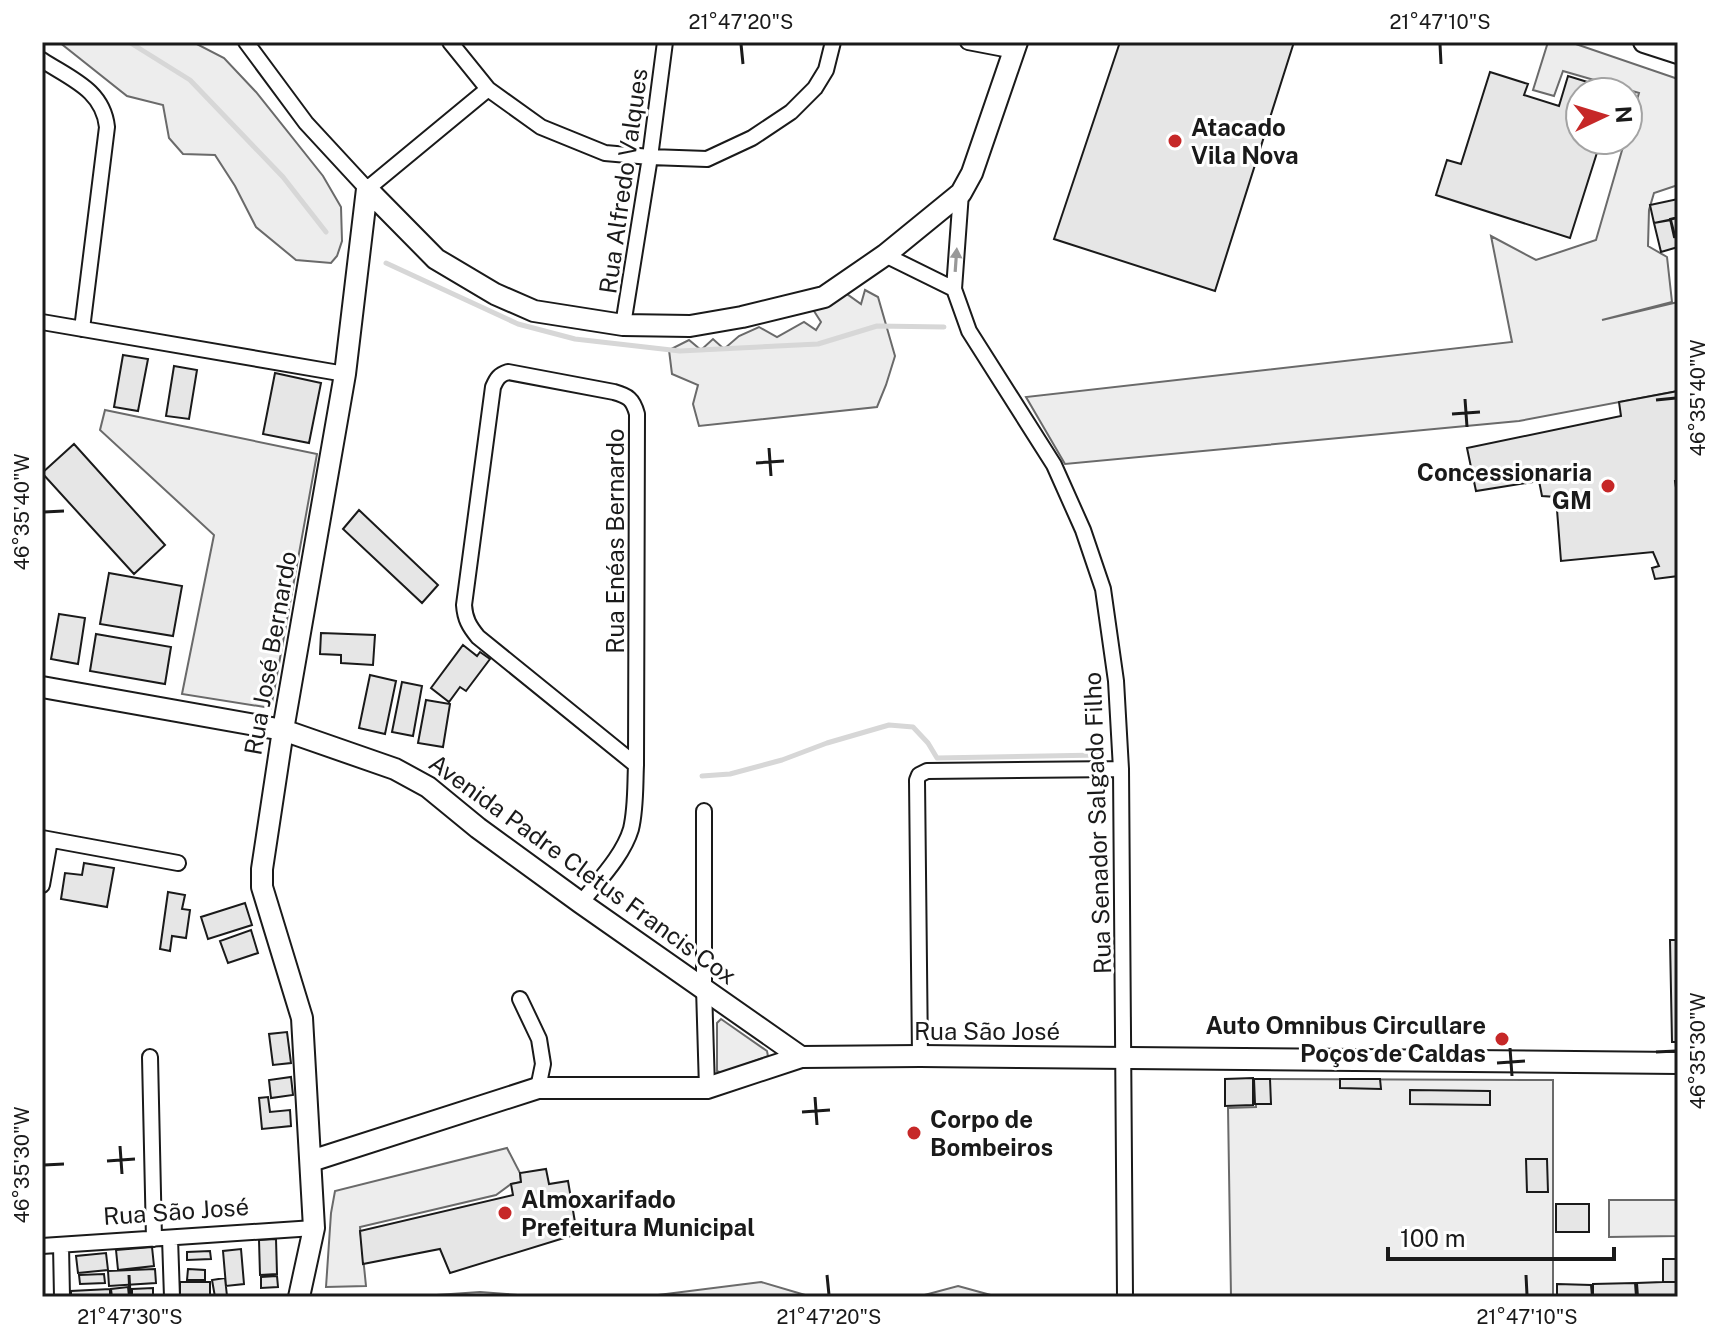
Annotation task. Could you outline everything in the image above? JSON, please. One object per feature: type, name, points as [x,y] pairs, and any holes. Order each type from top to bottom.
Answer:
[{"type":"street","points":[[246,42],[306,123],[436,259],[495,294],[534,311],[623,325],[690,326],[824,297],[885,255],[961,193],[972,173],[1016,46],[968,42]]},
{"type":"street","points":[[450,42],[488,89],[541,127],[605,153],[707,159],[752,138],[791,112],[815,88],[826,70],[833,42]]},
{"type":"street","name":"Rua Alfredo Valques","points":[[623,325],[665,42]]},
{"type":"street","points":[[1644,42],[1678,53]]},
{"type":"street","points":[[42,60],[91,92],[105,113],[107,127],[82,329]]},
{"type":"street","points":[[367,189],[488,89]]},
{"type":"street","name":"Rua José Bernardo","points":[[287,1297],[301,1288],[314,1228],[311,1161],[302,1018],[262,887],[262,869],[345,374],[367,189]]},
{"type":"street","points":[[885,255],[954,289],[961,193]]},
{"type":"street","name":"Rua Senador Salgado Filho","points":[[954,289],[969,331],[1054,465],[1083,530],[1103,589],[1116,681],[1121,769],[1125,1297]]},
{"type":"street","points":[[42,322],[345,374]]},
{"type":"street","name":"Rua Enéas Bernardo","points":[[581,903],[619,854],[630,831],[635,802],[636,765],[637,414],[635,404],[628,396],[508,372],[501,374],[493,387],[464,605],[468,626],[636,765]]},
{"type":"street","name":"Avenida Padre Cletus Francis Cox","points":[[42,687],[283,730],[395,769],[428,787],[478,828],[581,903],[801,1057]]},
{"type":"street","points":[[920,1056],[919,775],[927,771],[1121,769]]},
{"type":"street","points":[[704,811],[707,1088]]},
{"type":"street","points":[[42,885],[46,839],[178,863]]},
{"type":"street","points":[[520,999],[539,1039],[543,1064],[538,1088]]},
{"type":"street","points":[[150,1057],[154,1239]]},
{"type":"street","name":"Rua São José","points":[[311,1161],[538,1088],[707,1088],[801,1057],[1678,1063]]},
{"type":"street","name":"Rua São José","points":[[42,1246],[314,1228]]},
{"type":"street","points":[[170,1238],[172,1297]]},
{"type":"street","points":[[61,1245],[62,1297]]},
{"type":"shaded area","points":[[59,42],[193,42],[224,58],[256,92],[323,176],[341,207],[342,241],[337,256],[331,263],[296,260],[256,227],[215,155],[183,154],[169,138],[163,105],[127,96]]},
{"type":"shaded area","points":[[1548,42],[1570,42],[1678,79],[1678,185],[1654,193],[1649,210],[1648,246],[1667,257],[1672,302],[1602,320],[1678,302],[1678,391],[1519,421],[1065,464],[1026,397],[1512,342],[1491,236],[1536,260],[1596,240],[1620,156],[1644,156],[1644,76],[1580,76],[1563,71],[1554,96],[1533,90]]},
{"type":"shaded area","points":[[865,290],[878,297],[895,356],[877,407],[699,426],[693,404],[698,385],[672,374],[669,350],[689,340],[701,350],[713,339],[724,349],[739,336],[759,327],[777,337],[804,322],[816,330],[821,322],[812,308],[844,292],[861,304]]},
{"type":"shaded area","points":[[105,410],[317,454],[271,708],[182,694],[214,535],[100,430]]},
{"type":"shaded area","points":[[721,1019],[767,1051],[768,1056],[722,1073],[717,1071],[717,1023]]},
{"type":"shaded area","points":[[1254,1079],[1553,1080],[1553,1297],[1231,1297],[1228,1108],[1256,1107]]},
{"type":"shaded area","points":[[507,1148],[520,1173],[521,1182],[511,1184],[496,1195],[360,1227],[366,1286],[326,1287],[335,1191]]},
{"type":"shaded area","points":[[1609,1200],[1678,1200],[1678,1236],[1609,1237]]},
{"type":"shaded area","points":[[761,1282],[812,1297],[642,1297]]},
{"type":"shaded area","points":[[958,1286],[998,1297],[917,1297]]},
{"type":"shaded area","points":[[480,1292],[544,1297],[407,1297]]},
{"type":"building","name":"Atacado Vila Nova","points":[[1120,42],[1294,42],[1215,291],[1054,239]]},
{"type":"building","points":[[1490,72],[1528,84],[1524,95],[1559,106],[1564,89],[1564,156],[1596,156],[1570,238],[1436,195],[1447,160],[1461,164]]},
{"type":"building","points":[[1678,199],[1678,218],[1654,223],[1650,205]]},
{"type":"building","points":[[1678,217],[1678,236],[1674,237],[1670,219]]},
{"type":"building","points":[[1671,220],[1678,247],[1661,252],[1654,223]]},
{"type":"building","points":[[123,355],[148,359],[138,411],[114,407]]},
{"type":"building","points":[[174,366],[197,370],[189,419],[166,416]]},
{"type":"building","points":[[275,373],[321,383],[309,443],[263,434]]},
{"type":"building","name":"Concessionaria GM","points":[[1678,391],[1678,480],[1675,481],[1678,576],[1655,579],[1652,568],[1659,566],[1653,552],[1561,561],[1556,497],[1542,496],[1539,481],[1476,491],[1467,448],[1621,416],[1619,402]]},
{"type":"building","points":[[74,444],[165,545],[134,574],[42,473]]},
{"type":"building","points":[[359,510],[438,585],[422,603],[343,529]]},
{"type":"building","points":[[109,573],[182,586],[173,636],[100,624]]},
{"type":"building","points":[[59,614],[85,618],[78,664],[51,659]]},
{"type":"building","points":[[321,633],[375,635],[373,665],[341,663],[341,655],[320,654]]},
{"type":"building","points":[[96,634],[171,647],[165,684],[90,671]]},
{"type":"building","points":[[463,645],[477,656],[480,652],[490,659],[466,691],[460,687],[449,702],[431,688]]},
{"type":"building","points":[[370,675],[396,681],[385,734],[359,728]]},
{"type":"building","points":[[402,682],[422,686],[413,736],[392,732]]},
{"type":"building","points":[[426,700],[450,704],[443,747],[418,743]]},
{"type":"building","points":[[84,863],[114,868],[107,907],[61,899],[65,873],[82,875]]},
{"type":"building","points":[[168,892],[185,895],[182,909],[190,910],[186,938],[172,936],[170,951],[160,949]]},
{"type":"building","points":[[245,903],[252,925],[208,939],[201,917]]},
{"type":"building","points":[[251,930],[258,953],[228,963],[220,941]]},
{"type":"building","points":[[1670,940],[1678,940],[1678,1042],[1672,1042]]},
{"type":"building","points":[[287,1032],[291,1063],[273,1065],[269,1034]]},
{"type":"building","points":[[291,1077],[293,1095],[271,1098],[269,1080]]},
{"type":"building","points":[[1253,1078],[1253,1105],[1225,1106],[1225,1079]]},
{"type":"building","points":[[1254,1079],[1270,1079],[1271,1104],[1255,1104]]},
{"type":"building","points":[[1340,1079],[1380,1079],[1381,1089],[1340,1088]]},
{"type":"building","points":[[1410,1090],[1490,1091],[1490,1105],[1410,1104]]},
{"type":"building","points":[[268,1097],[270,1112],[290,1110],[291,1126],[262,1129],[259,1098]]},
{"type":"building","points":[[1526,1159],[1547,1159],[1548,1192],[1527,1192]]},
{"type":"building","name":"Almoxarifado Prefeitura Municipal","points":[[546,1169],[549,1184],[568,1181],[577,1234],[450,1273],[440,1249],[363,1264],[360,1231],[513,1195],[511,1184],[521,1182],[520,1173]]},
{"type":"building","points":[[1556,1204],[1589,1204],[1589,1232],[1556,1232]]},
{"type":"building","points":[[276,1239],[277,1274],[260,1275],[259,1240]]},
{"type":"building","points":[[152,1247],[154,1266],[118,1270],[116,1250]]},
{"type":"building","points":[[241,1249],[244,1284],[226,1286],[223,1251]]},
{"type":"building","points":[[210,1251],[211,1259],[187,1260],[187,1252]]},
{"type":"building","points":[[106,1253],[108,1270],[78,1273],[76,1256]]},
{"type":"building","points":[[1663,1259],[1678,1259],[1678,1282],[1663,1282]]},
{"type":"building","points":[[155,1269],[156,1283],[109,1286],[108,1271]]},
{"type":"building","points":[[188,1269],[205,1270],[205,1280],[187,1280]]},
{"type":"building","points":[[104,1274],[105,1283],[80,1284],[79,1275]]},
{"type":"building","points":[[277,1276],[278,1287],[261,1288],[261,1277]]},
{"type":"building","points":[[225,1278],[227,1296],[215,1297],[212,1280]]},
{"type":"building","points":[[180,1282],[210,1282],[210,1297],[180,1297]]},
{"type":"building","points":[[1678,1282],[1678,1297],[1638,1297],[1637,1283]]},
{"type":"building","points":[[1635,1283],[1636,1297],[1593,1297],[1593,1284]]},
{"type":"building","points":[[1557,1284],[1591,1285],[1592,1297],[1557,1297]]},
{"type":"building","points":[[128,1287],[129,1297],[112,1297],[111,1289]]},
{"type":"building","points":[[153,1288],[153,1297],[132,1297],[132,1289]]},
{"type":"building","points":[[110,1289],[110,1297],[71,1297],[71,1291]]},
{"type":"waterway","points":[[129,42],[190,80],[283,177],[326,232]]},
{"type":"waterway","points":[[386,263],[518,324],[575,339],[680,351],[818,344],[877,326],[944,327]]},
{"type":"waterway","points":[[702,776],[730,774],[782,760],[889,725],[913,727],[937,758],[1100,755]]},
{"type":"place","name":"Atacado Vila Nova","points":[[1175,141]]},
{"type":"place","name":"Concessionaria GM","points":[[1608,486]]},
{"type":"place","name":"Auto Omnibus Circullare Poços de Caldas","points":[[1502,1039]]},
{"type":"place","name":"Corpo de Bombeiros","points":[[914,1133]]},
{"type":"place","name":"Almoxarifado Prefeitura Municipal","points":[[505,1213]]}]
